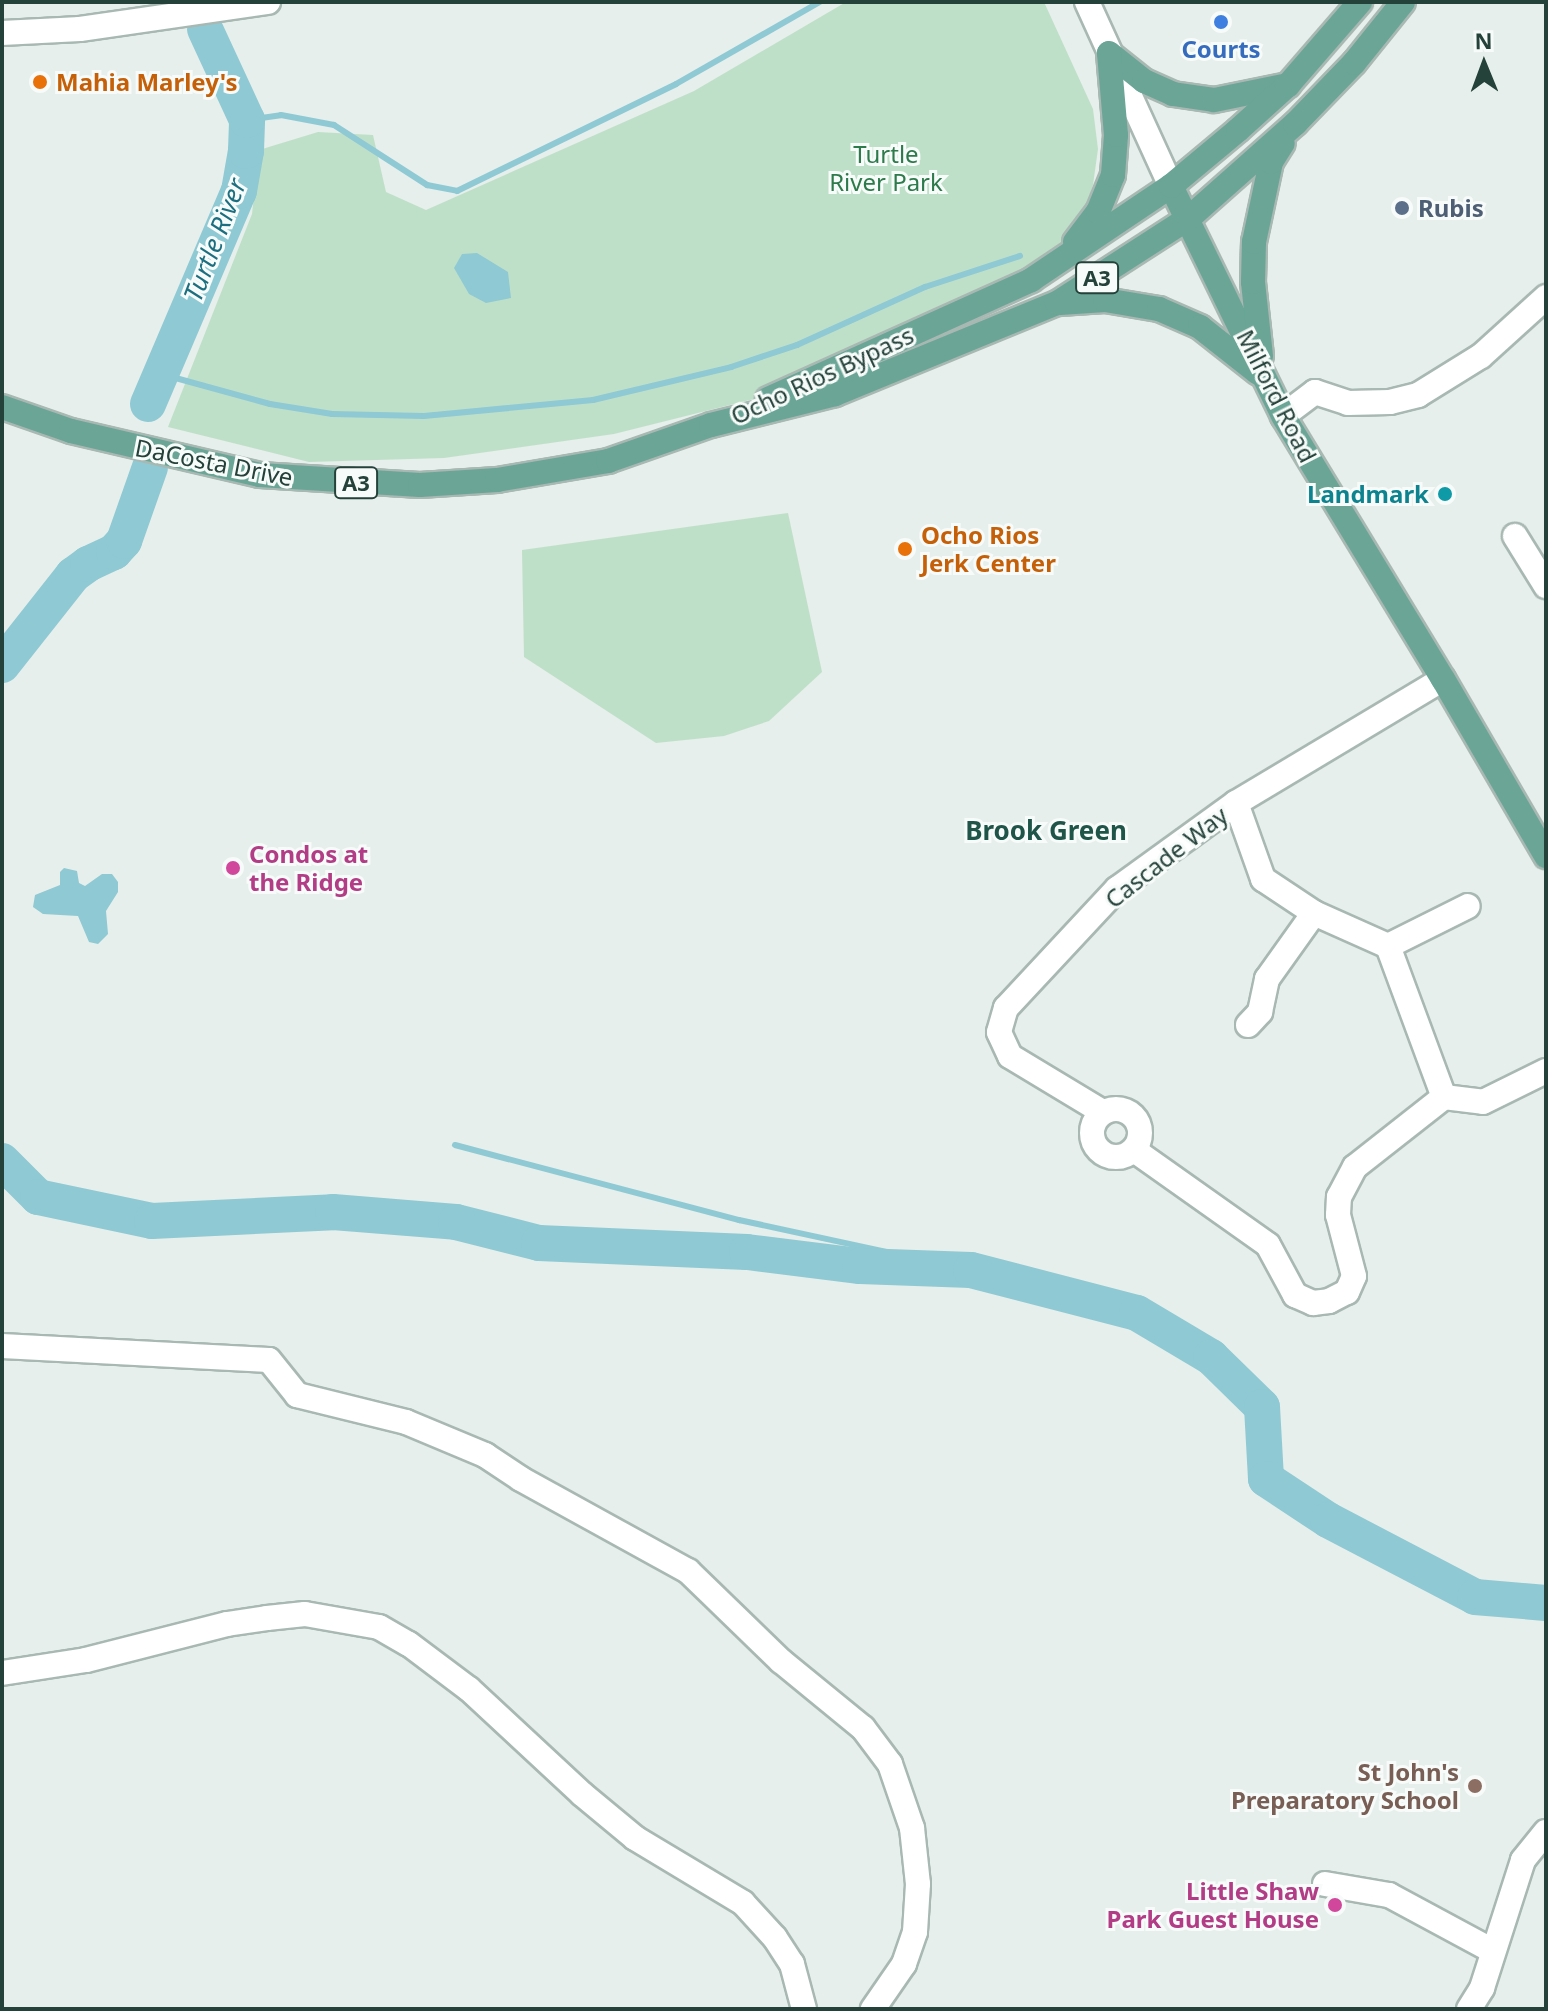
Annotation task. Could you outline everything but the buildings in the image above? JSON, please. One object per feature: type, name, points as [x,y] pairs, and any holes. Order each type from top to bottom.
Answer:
[{"type":"main road","name":"Ocho Rios Bypass","points":[[711,425],[1031,280],[1171,186],[1288,85],[1360,2]]},
{"type":"main road","name":"Ocho Rios Bypass","points":[[711,425],[835,394],[1057,303],[1189,218],[1295,124],[1354,63],[1403,2]]},
{"type":"main road","points":[[1109,53],[1144,81],[1173,94],[1214,100],[1288,85]]},
{"type":"main road","points":[[1031,280],[1069,249],[1098,212],[1113,175],[1116,135],[1109,53]]},
{"type":"main road","points":[[1263,377],[1253,282],[1254,242],[1271,162],[1295,124]]},
{"type":"main road","name":"Milford Road","points":[[1171,186],[1283,416],[1443,679],[1546,856]]},
{"type":"main road","points":[[1057,303],[1105,300],[1159,309],[1200,327],[1263,377]]},
{"type":"main road","name":"DaCosta Drive","points":[[2,407],[71,431],[260,475],[420,485],[497,480],[608,461],[711,425]]},
{"type":"street","points":[[2,33],[80,29],[268,2]]},
{"type":"street","name":"Milford Road","points":[[1087,2],[1171,186]]},
{"type":"street","points":[[1283,416],[1315,392],[1348,403],[1390,402],[1418,395],[1481,356],[1546,297]]},
{"type":"street","points":[[1515,536],[1546,586]]},
{"type":"street","name":"Cascade Way","points":[[1101,1111],[1010,1056],[999,1032],[1006,1008],[1117,889],[1236,803],[1443,679]]},
{"type":"street","points":[[1236,803],[1263,879],[1314,913],[1388,946],[1444,1097]]},
{"type":"street","points":[[1388,946],[1468,906]]},
{"type":"street","points":[[1248,1025],[1260,1012],[1267,979],[1314,913]]},
{"type":"street","points":[[1134,1150],[1268,1245],[1295,1295],[1313,1303],[1329,1301],[1347,1292],[1354,1276],[1338,1215],[1339,1197],[1355,1167],[1444,1097],[1483,1102],[1546,1071]]},
{"type":"street","points":[[1121,1110],[1134,1117],[1141,1130],[1134,1150],[1119,1158],[1102,1154],[1096,1147],[1092,1131],[1101,1111],[1121,1110]]},
{"type":"street","points":[[2,1346],[269,1360],[297,1395],[406,1422],[485,1455],[521,1479],[688,1571],[771,1652],[863,1728],[890,1764],[912,1828],[918,1884],[915,1932],[904,1964],[873,2009]]},
{"type":"street","points":[[2,1673],[86,1660],[227,1624],[267,1618],[305,1614],[379,1627],[409,1644],[469,1689],[582,1794],[635,1838],[743,1903],[775,1938],[792,1964],[804,2009]]},
{"type":"street","points":[[1469,2009],[1482,1988],[1523,1860],[1546,1832]]},
{"type":"street","points":[[1325,1884],[1389,1895],[1493,1951]]},
{"type":"green space","name":"Turtle River Park","points":[[846,2],[1044,2],[1093,109],[1098,149],[1093,185],[1083,215],[1064,245],[1032,274],[774,394],[614,434],[444,458],[309,462],[168,427],[252,214],[259,150],[318,132],[373,135],[386,192],[426,210],[694,91]]},
{"type":"green space","points":[[788,513],[822,672],[769,721],[724,736],[656,743],[524,657],[522,550]]},
{"type":"water","points":[[477,253],[508,272],[511,298],[486,303],[469,294],[454,268],[462,254]]},
{"type":"water","points":[[64,868],[77,871],[79,883],[85,886],[102,874],[112,874],[118,882],[118,892],[106,911],[108,934],[98,944],[89,942],[78,916],[43,914],[33,907],[35,895],[60,885],[60,872]]},
{"type":"waterway","points":[[247,120],[281,115],[334,125],[427,185],[457,191],[676,84],[820,2]]},
{"type":"waterway","name":"Turtle River","points":[[148,404],[239,191],[246,151],[247,120],[205,29]]},
{"type":"waterway","points":[[161,374],[270,404],[332,414],[424,416],[593,400],[731,367],[797,345],[925,287],[1020,256]]},
{"type":"waterway","name":"Turtle River","points":[[2,665],[73,575],[114,552],[124,541],[150,467]]},
{"type":"waterway","points":[[455,1145],[739,1220],[971,1270]]},
{"type":"waterway","points":[[2,1161],[38,1197],[152,1221],[333,1212],[456,1222],[539,1243],[747,1252],[860,1266],[971,1270],[1137,1313],[1211,1357],[1262,1407],[1266,1479],[1328,1520],[1475,1597],[1546,1603]]},
{"type":"place","name":"Courts","points":[[1221,22]]},
{"type":"place","name":"Mahia Marley's","points":[[40,82]]},
{"type":"place","name":"Rubis","points":[[1402,208]]},
{"type":"place","name":"Landmark","points":[[1445,494]]},
{"type":"place","name":"Ocho Rios Jerk Center","points":[[905,549]]},
{"type":"place","name":"Condos at the Ridge","points":[[233,868]]},
{"type":"place","name":"St John's Preparatory School","points":[[1475,1786]]},
{"type":"place","name":"Little Shaw Park Guest House","points":[[1335,1905]]},
{"type":"district","name":"Brook Green","points":[[1046,831]]}]
